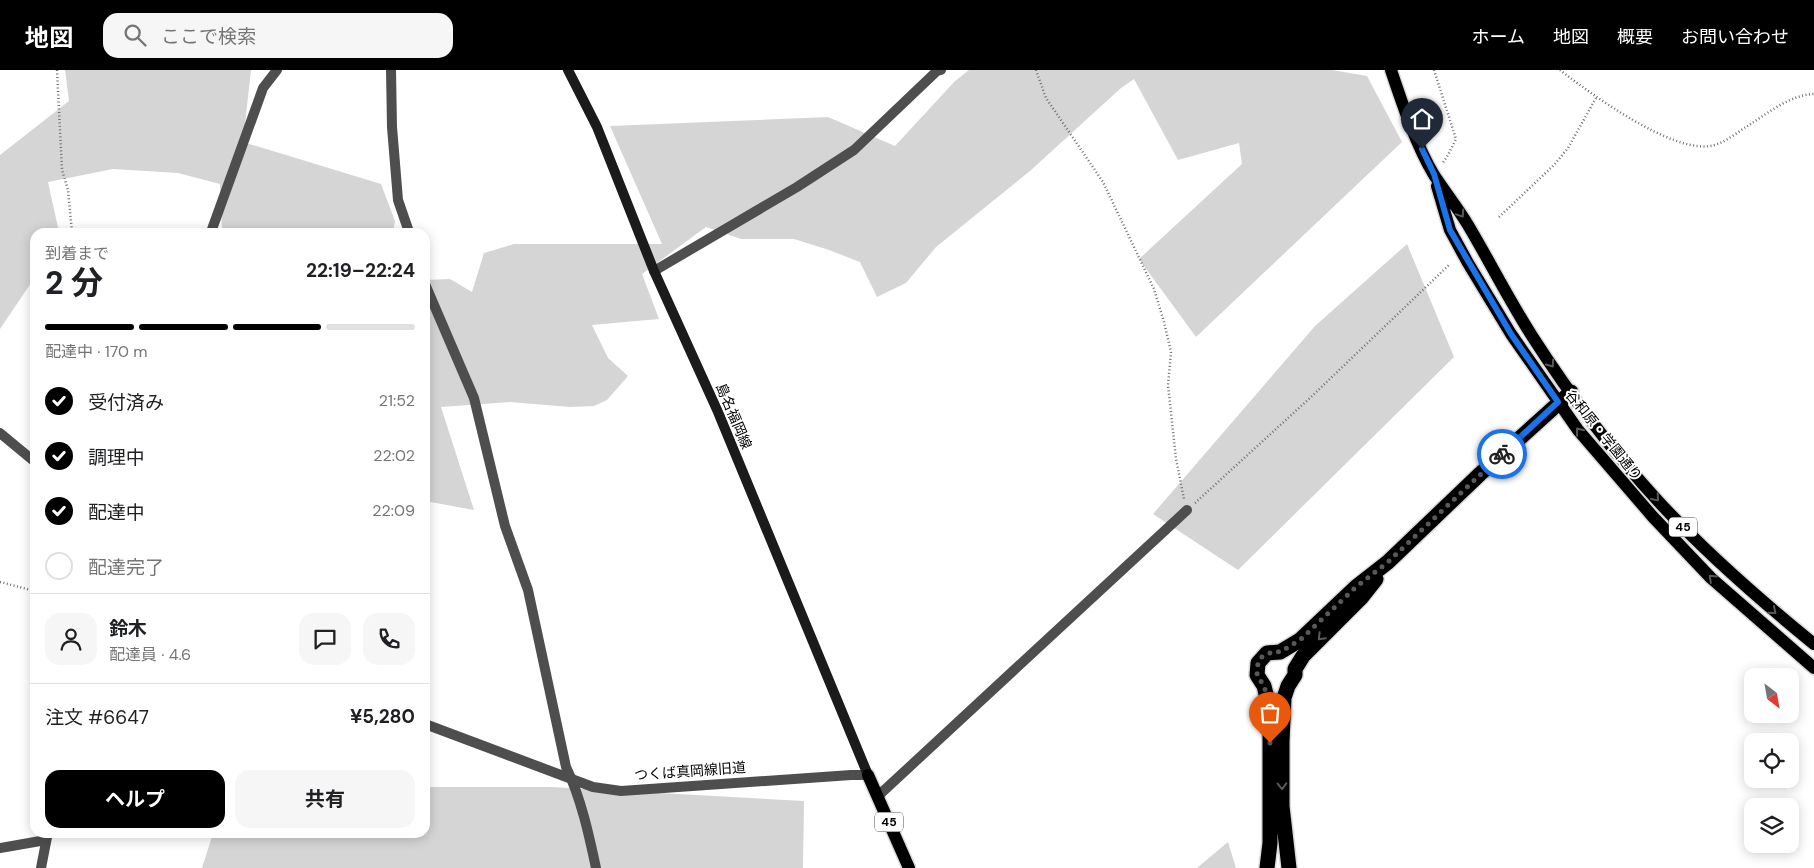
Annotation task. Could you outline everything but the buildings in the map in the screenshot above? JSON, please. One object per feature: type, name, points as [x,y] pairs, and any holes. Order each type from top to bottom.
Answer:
[{"type":"highway","points":[[1267,868],[1270,843],[1270,710],[1264,686],[1257,675],[1258,662],[1268,653],[1280,652],[1300,640],[1356,587],[1388,562],[1558,402],[1571,392]]},
{"type":"highway","points":[[1289,868],[1282,806],[1284,698],[1288,686],[1295,675],[1295,669],[1303,656],[1361,598],[1388,562]]},
{"type":"main road","name":"島名福岡線","points":[[568,70],[598,126],[654,271],[721,421],[868,775]]},
{"type":"main road","name":"谷和原・学園通り","points":[[1391,70],[1422,149],[1434,174],[1468,224],[1532,336],[1571,392],[1608,441],[1658,501],[1767,605],[1814,644]]},
{"type":"main road","name":"谷和原・学園通り","points":[[1434,174],[1450,230],[1511,334],[1558,402],[1601,458],[1653,517],[1711,578],[1814,668]]},
{"type":"main road","name":"45","points":[[868,775],[909,868]]},
{"type":"street","points":[[212,228],[263,88],[277,70]]},
{"type":"street","points":[[391,70],[392,127],[398,200],[408,228]]},
{"type":"street","points":[[654,271],[797,187],[854,150],[941,70]]},
{"type":"street","points":[[430,296],[474,398],[505,526],[528,590],[550,700],[566,767],[571,778],[596,868]]},
{"type":"street","points":[[0,433],[30,458]]},
{"type":"street","points":[[878,796],[1187,510]]},
{"type":"street","name":"つくば真岡線旧道","points":[[430,726],[593,787],[621,791],[868,775]]},
{"type":"street","points":[[0,848],[39,838]]},
{"type":"street","points":[[41,868],[47,838]]},
{"type":"path","points":[[57,70],[62,170],[68,190],[72,228]]},
{"type":"path","points":[[1036,70],[1046,98],[1103,182],[1154,289],[1172,352],[1168,385],[1176,459],[1187,510]]},
{"type":"path","points":[[1434,70],[1456,139],[1448,155],[1434,174]]},
{"type":"path","points":[[1560,70],[1596,97],[1639,123],[1677,142],[1694,146],[1710,146],[1722,142],[1787,101],[1804,95],[1814,94]]},
{"type":"path","points":[[1499,218],[1554,165],[1568,148],[1596,97]]},
{"type":"path","points":[[1187,510],[1311,397],[1450,264]]},
{"type":"path","points":[[0,582],[30,590]]},
{"type":"shaded area","points":[[65,70],[251,70],[243,142],[381,184],[395,221],[394,228],[222,228],[220,184],[178,173],[113,169],[48,182],[58,228],[30,228],[30,284],[0,329],[0,155],[69,101]]},
{"type":"shaded area","points":[[969,70],[1332,70],[1367,76],[1402,142],[1196,337],[1139,259],[1242,164],[1239,143],[1178,160],[1134,79],[1121,88],[1030,171],[936,247],[906,283],[877,297],[860,262],[794,239],[741,239],[706,227],[642,274],[659,319],[592,325],[608,358],[628,376],[607,400],[594,406],[570,407],[510,402],[441,407],[474,510],[430,502],[430,280],[450,279],[472,292],[484,253],[514,244],[662,244],[610,126],[828,117],[895,146],[955,81]]},
{"type":"shaded area","points":[[1407,244],[1454,357],[1238,570],[1153,514],[1315,326]]},
{"type":"shaded area","points":[[430,787],[551,787],[804,801],[803,868],[202,868],[211,838],[430,838]]},
{"type":"shaded area","points":[[1228,842],[1236,868],[1197,868]]},
{"type":"way so far","points":[[1270,743],[1270,710],[1264,686],[1260,682],[1256,669],[1262,657],[1274,651],[1280,652],[1300,640],[1356,587],[1388,562],[1502,454]]},
{"type":"route","points":[[1422,149],[1434,174],[1450,230],[1511,334],[1558,402],[1502,454]]}]
